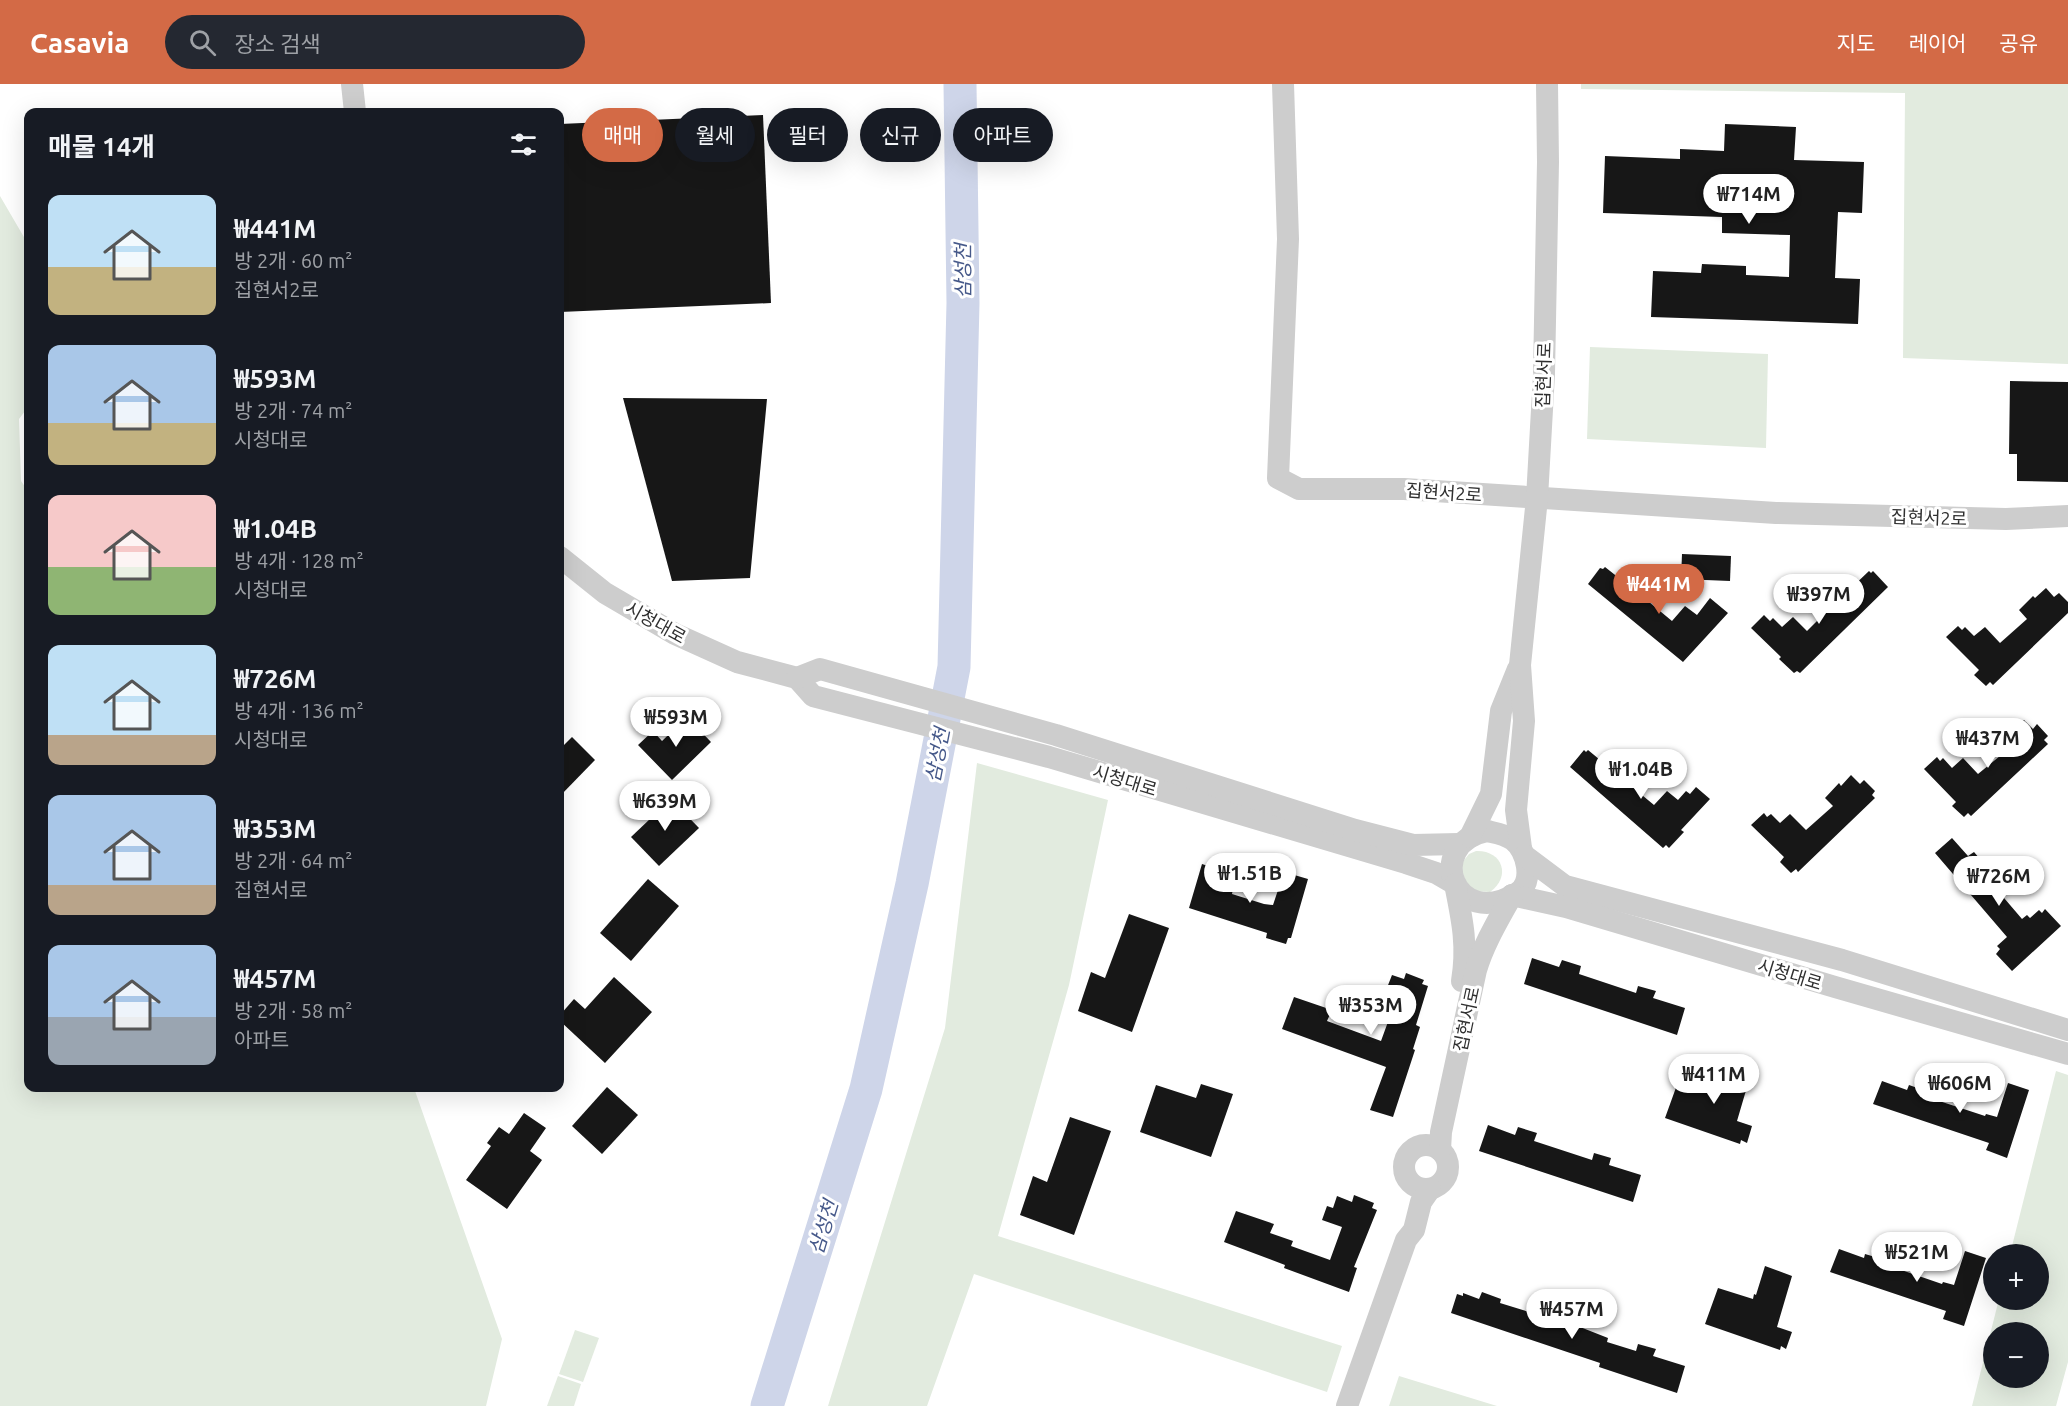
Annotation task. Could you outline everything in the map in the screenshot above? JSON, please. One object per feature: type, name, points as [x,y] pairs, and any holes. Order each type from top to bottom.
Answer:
[{"type":"street","points":[[352,84],[355,108]]},
{"type":"street","name":"집현서2로","points":[[1283,84],[1288,239],[1278,478],[1299,489],[1404,489],[1776,513],[2006,519],[2068,516]]},
{"type":"street","name":"집현서로","points":[[1523,852],[1516,810],[1524,721],[1520,665],[1537,498],[1544,374],[1548,162],[1546,84]]},
{"type":"street","name":"집현서2로","points":[[2006,519],[2068,527]]},
{"type":"street","name":"시청대로","points":[[564,560],[604,593],[675,634],[737,662],[797,678],[813,696],[1049,757],[1406,863],[1436,873],[1455,885]]},
{"type":"street","name":"집현서로","points":[[1465,840],[1491,794],[1501,711],[1520,665]]},
{"type":"street","name":"시청대로","points":[[797,678],[820,669],[1056,735],[1367,833],[1413,845],[1465,840]]},
{"type":"street","points":[[1487,831],[1512,839],[1523,852],[1528,871],[1525,883],[1518,893],[1496,904],[1472,901],[1455,885],[1452,861],[1465,840],[1487,831]]},
{"type":"street","name":"시청대로","points":[[1523,852],[1565,886],[1842,960],[2068,1030]]},
{"type":"street","name":"집현서로","points":[[1433,1148],[1433,1128],[1466,959],[1464,930],[1455,885]]},
{"type":"street","name":"집현서로","points":[[1433,1148],[1441,1132],[1476,970],[1491,932],[1512,895]]},
{"type":"street","name":"시청대로","points":[[1512,895],[1566,907],[2068,1054]]},
{"type":"street","points":[[1347,1406],[1406,1240],[1403,1226],[1412,1197],[1421,1186],[1442,1183],[1448,1170],[1448,1162],[1433,1148],[1418,1147],[1407,1156],[1405,1171],[1421,1186]]},
{"type":"shaded area","points":[[1581,84],[2068,84],[2068,364],[1903,358],[1905,93],[1581,89]]},
{"type":"shaded area","points":[[0,196],[24,237],[24,412],[19,419],[21,481],[24,485],[24,1092],[415,1092],[502,1339],[486,1406],[0,1406]]},
{"type":"shaded area","points":[[1590,347],[1768,354],[1766,448],[1587,439]]},
{"type":"shaded area","points":[[977,763],[1108,800],[1069,985],[998,1236],[1342,1346],[1327,1392],[974,1274],[927,1406],[828,1406],[945,1028]]},
{"type":"shaded area","points":[[1476,851],[1492,855],[1501,865],[1501,879],[1490,892],[1469,891],[1460,865],[1469,854]]},
{"type":"shaded area","points":[[2056,1071],[2068,1075],[2068,1362],[2056,1406],[1972,1406],[1983,1362],[1983,1388],[2049,1388],[2049,1322],[1993,1322],[1996,1310],[2049,1310],[2049,1244],[2013,1244]]},
{"type":"shaded area","points":[[575,1330],[599,1338],[583,1382],[559,1374]]},
{"type":"shaded area","points":[[558,1376],[581,1384],[574,1406],[547,1406]]},
{"type":"shaded area","points":[[1399,1376],[1497,1406],[1389,1406]]},
{"type":"building","points":[[755,115],[763,115],[771,303],[564,312],[564,124],[582,123],[582,162],[663,162],[663,119],[675,119],[675,162],[755,162]]},
{"type":"building","points":[[1725,124],[1796,127],[1794,160],[1864,162],[1862,213],[1838,212],[1835,278],[1860,279],[1858,324],[1651,317],[1653,271],[1701,273],[1702,264],[1746,266],[1746,275],[1789,277],[1790,235],[1722,233],[1722,217],[1603,213],[1605,156],[1680,159],[1680,149],[1724,151]]},
{"type":"building","points":[[2010,381],[2068,382],[2068,482],[2017,481],[2017,454],[2009,454]]},
{"type":"building","points":[[623,398],[767,399],[750,578],[672,581]]},
{"type":"building","points":[[1682,554],[1731,556],[1730,581],[1681,579]]},
{"type":"building","points":[[1605,567],[1629,586],[1634,579],[1648,590],[1643,597],[1672,621],[1685,606],[1697,615],[1710,598],[1728,613],[1683,662],[1588,584],[1600,568]]},
{"type":"building","points":[[1869,571],[1871,573],[1873,571],[1888,587],[1800,673],[1797,671],[1794,673],[1751,628],[1764,615],[1770,621],[1773,618],[1782,627],[1793,617],[1807,631],[1834,604],[1828,599],[1841,586],[1847,592]]},
{"type":"building","points":[[2046,588],[2054,597],[2059,593],[2068,602],[2068,613],[1993,685],[1990,682],[1986,686],[1974,675],[1979,670],[1946,637],[1958,626],[1962,630],[1965,627],[1974,636],[1985,627],[2000,643],[2027,619],[2019,610],[2033,596],[2035,598]]},
{"type":"building","points":[[687,717],[711,742],[672,780],[638,745],[653,731],[662,741]]},
{"type":"building","points":[[2024,720],[2033,729],[2037,724],[2048,736],[2044,740],[2048,744],[1971,816],[1968,813],[1964,817],[1952,806],[1956,802],[1924,769],[1937,757],[1940,761],[1943,758],[1952,768],[1963,758],[1978,774],[2006,751],[1997,742]]},
{"type":"building","points":[[572,737],[595,760],[564,792],[564,745]]},
{"type":"building","points":[[1584,750],[1586,752],[1588,750],[1611,769],[1617,763],[1631,775],[1625,781],[1654,805],[1667,791],[1678,800],[1686,791],[1690,794],[1696,787],[1710,799],[1681,830],[1684,832],[1669,848],[1666,845],[1663,848],[1570,767]]},
{"type":"building","points":[[1851,775],[1860,784],[1864,780],[1875,791],[1872,795],[1875,798],[1798,872],[1796,869],[1791,873],[1780,862],[1784,857],[1751,825],[1764,813],[1767,817],[1771,814],[1780,823],[1790,814],[1806,830],[1833,806],[1825,798],[1839,783],[1841,786]]},
{"type":"building","points":[[671,799],[699,828],[659,866],[631,837]]},
{"type":"building","points":[[1952,838],[1968,856],[1974,852],[1986,866],[1981,871],[2022,919],[2027,915],[2030,918],[2039,910],[2042,913],[2045,909],[2061,926],[2012,971],[1996,954],[2000,949],[1997,946],[2007,937],[1935,853]]},
{"type":"building","points":[[1202,864],[1223,871],[1221,877],[1229,879],[1228,883],[1234,884],[1232,894],[1264,904],[1273,905],[1284,872],[1308,879],[1291,938],[1288,938],[1286,944],[1266,938],[1267,933],[1189,908]]},
{"type":"building","points":[[648,879],[679,906],[631,961],[600,933]]},
{"type":"building","points":[[1129,914],[1169,928],[1132,1032],[1078,1011],[1091,972],[1105,978]]},
{"type":"building","points":[[1532,958],[1559,967],[1562,960],[1581,966],[1579,974],[1636,993],[1638,986],[1656,991],[1653,998],[1685,1008],[1677,1035],[1524,984]]},
{"type":"building","points":[[1406,973],[1424,980],[1422,984],[1428,986],[1416,1025],[1420,1027],[1413,1049],[1415,1050],[1393,1117],[1370,1110],[1386,1067],[1282,1029],[1294,997],[1332,1010],[1327,1021],[1381,1041],[1393,1008],[1381,1003],[1392,975],[1404,979]]},
{"type":"building","points":[[614,977],[652,1012],[605,1063],[564,1025],[564,1010],[574,999],[585,1009]]},
{"type":"building","points":[[1724,1060],[1752,1070],[1737,1121],[1752,1126],[1747,1143],[1741,1140],[1740,1144],[1665,1118],[1678,1082],[1713,1093]]},
{"type":"building","points":[[1882,1081],[1907,1090],[1909,1085],[1926,1091],[1924,1096],[1985,1116],[1986,1114],[1997,1117],[2008,1083],[2029,1090],[2007,1158],[1986,1150],[1989,1143],[1873,1104]]},
{"type":"building","points":[[1201,1084],[1233,1094],[1211,1157],[1140,1132],[1156,1085],[1196,1098]]},
{"type":"building","points":[[607,1087],[638,1115],[602,1154],[572,1126]]},
{"type":"building","points":[[524,1113],[546,1128],[530,1151],[542,1160],[507,1209],[466,1180],[491,1146],[487,1143],[499,1127],[509,1134]]},
{"type":"building","points":[[1070,1117],[1111,1131],[1074,1235],[1020,1215],[1033,1176],[1047,1182]]},
{"type":"building","points":[[1488,1125],[1515,1135],[1518,1127],[1537,1133],[1534,1141],[1592,1160],[1594,1153],[1611,1158],[1609,1165],[1641,1175],[1633,1202],[1479,1151]]},
{"type":"building","points":[[1354,1195],[1374,1203],[1372,1208],[1377,1210],[1354,1267],[1357,1268],[1349,1292],[1284,1268],[1285,1265],[1224,1242],[1236,1211],[1274,1224],[1270,1233],[1293,1241],[1291,1246],[1330,1260],[1342,1227],[1322,1220],[1327,1206],[1333,1208],[1337,1196],[1352,1202]]},
{"type":"building","points":[[1839,1249],[1864,1258],[1865,1254],[1882,1259],[1881,1263],[1942,1284],[1943,1282],[1954,1285],[1965,1251],[1983,1257],[1983,1267],[1964,1326],[1943,1319],[1946,1311],[1830,1272]]},
{"type":"building","points":[[1765,1266],[1792,1276],[1777,1327],[1792,1332],[1786,1349],[1781,1346],[1780,1350],[1705,1324],[1718,1288],[1753,1299]]},
{"type":"building","points":[[1482,1292],[1501,1299],[1500,1303],[1539,1315],[1540,1312],[1558,1318],[1560,1312],[1577,1319],[1575,1325],[1608,1338],[1607,1342],[1636,1351],[1638,1344],[1656,1349],[1653,1356],[1685,1366],[1677,1393],[1599,1367],[1600,1363],[1451,1313],[1457,1294],[1463,1296],[1463,1293],[1479,1299]]},
{"type":"waterway","name":"삼성천","points":[[767,1406],[866,1089],[912,884],[954,667],[963,303],[960,84]]}]
